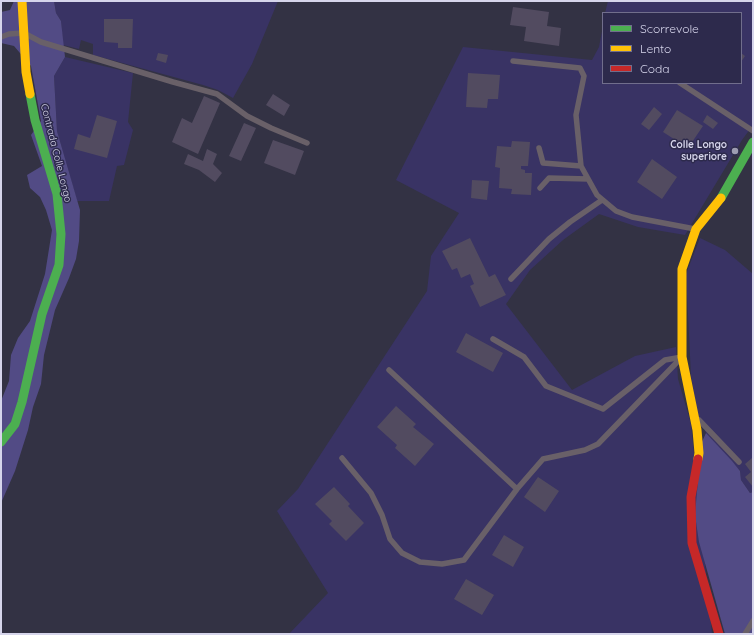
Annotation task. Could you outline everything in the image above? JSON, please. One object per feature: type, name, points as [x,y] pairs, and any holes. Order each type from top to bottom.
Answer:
[{"type":"street","name":"Contrada Colle Longo","points":[[1,442],[15,424],[22,402],[42,314],[59,265],[62,234],[57,194],[35,120],[26,72],[22,1]]},
{"type":"street","points":[[719,634],[716,618],[692,543],[691,497],[699,453],[697,430],[682,358],[682,269],[696,229],[719,201],[753,142]]},
{"type":"lane","points":[[1,37],[9,34],[24,33],[48,44],[217,94],[247,116],[307,143]]},
{"type":"lane","points":[[513,61],[580,68],[584,76],[576,115],[581,166],[597,195],[602,200],[616,211],[632,217],[696,229]]},
{"type":"lane","points":[[682,84],[753,131]]},
{"type":"lane","points":[[539,148],[543,163],[581,166]]},
{"type":"lane","points":[[540,188],[549,178],[588,179]]},
{"type":"lane","points":[[511,279],[549,240],[570,222],[602,200]]},
{"type":"lane","points":[[493,339],[524,357],[546,386],[604,409],[665,360],[682,358]]},
{"type":"lane","points":[[342,458],[371,493],[382,515],[390,539],[402,553],[420,562],[442,564],[464,560],[517,489],[543,459],[585,450],[598,444],[682,358]]},
{"type":"lane","points":[[389,370],[517,489]]},
{"type":"lane","points":[[694,414],[739,462]]},
{"type":"lane","points":[[745,634],[753,621]]},
{"type":"shaded area","points":[[14,1],[54,1],[56,13],[61,21],[65,57],[54,76],[57,131],[80,210],[79,241],[76,259],[55,310],[44,355],[41,384],[15,471],[1,503],[1,401],[9,381],[11,355],[18,338],[30,321],[45,274],[52,230],[46,210],[40,197],[30,188],[27,175],[42,166],[31,135],[41,121],[31,66],[14,46],[1,43],[1,12],[10,10]]},
{"type":"shaded area","points":[[54,1],[278,1],[252,64],[233,98],[218,90],[203,85],[93,55],[93,44],[81,40],[79,49],[63,45],[61,21],[56,13]]},
{"type":"shaded area","points":[[608,1],[753,1],[753,125],[742,140],[685,235],[638,227],[599,214],[563,240],[530,270],[506,304],[572,390],[635,356],[676,347],[678,379],[691,424],[712,634],[289,634],[328,593],[277,511],[298,489],[427,291],[431,256],[459,213],[396,180],[463,47],[592,60],[599,47],[602,31],[602,84],[742,84],[742,12],[605,12]]},
{"type":"shaded area","points":[[65,57],[133,73],[128,122],[133,130],[124,165],[117,166],[109,201],[77,201],[57,131],[54,76]]},
{"type":"shaded area","points":[[700,238],[725,250],[753,274],[753,492],[750,493],[741,480],[740,471],[706,433],[697,412],[691,376],[686,274]]},
{"type":"shaded area","points":[[706,433],[740,471],[741,480],[750,493],[753,492],[753,634],[725,634],[699,542],[695,515],[701,444]]},
{"type":"building","points":[[513,7],[549,12],[547,26],[561,28],[559,46],[524,41],[526,27],[510,25]]},
{"type":"building","points":[[104,19],[133,19],[132,48],[118,48],[118,43],[104,42]]},
{"type":"building","points":[[158,53],[168,55],[166,63],[156,60]]},
{"type":"building","points":[[742,54],[745,56],[742,60]]},
{"type":"building","points":[[468,73],[500,75],[498,99],[488,99],[487,108],[466,107]]},
{"type":"building","points":[[273,94],[290,105],[284,116],[266,105]]},
{"type":"building","points":[[204,96],[220,103],[198,154],[172,142],[182,118],[192,123]]},
{"type":"building","points":[[654,107],[662,114],[649,130],[641,124]]},
{"type":"building","points":[[677,110],[703,126],[688,148],[663,132]]},
{"type":"building","points":[[97,115],[117,121],[107,158],[74,149],[78,134],[90,138]]},
{"type":"building","points":[[707,115],[718,123],[713,129],[703,122]]},
{"type":"building","points":[[244,123],[256,128],[241,161],[229,156]]},
{"type":"building","points":[[273,140],[304,151],[295,175],[264,163]]},
{"type":"building","points":[[512,141],[530,142],[528,166],[521,166],[521,169],[525,170],[525,173],[532,173],[531,195],[511,194],[512,189],[499,188],[500,168],[495,167],[497,146],[511,147]]},
{"type":"building","points":[[207,149],[217,154],[213,164],[222,173],[215,182],[199,170],[184,164],[188,154],[203,161]]},
{"type":"building","points":[[652,159],[677,177],[662,199],[637,182]]},
{"type":"building","points":[[472,180],[489,181],[487,200],[471,198]]},
{"type":"building","points":[[470,238],[489,277],[495,274],[506,295],[480,307],[470,286],[474,284],[470,274],[461,278],[457,268],[452,270],[442,251]]},
{"type":"building","points":[[466,333],[503,353],[493,372],[456,352]]},
{"type":"building","points":[[396,406],[416,424],[413,427],[434,444],[415,466],[395,448],[397,445],[377,427]]},
{"type":"building","points":[[752,458],[753,487],[745,477],[751,472],[745,464]]},
{"type":"building","points":[[538,477],[559,491],[545,512],[524,497]]},
{"type":"building","points":[[334,487],[350,504],[348,506],[364,523],[346,541],[329,524],[332,521],[315,504]]},
{"type":"building","points":[[504,535],[524,547],[513,567],[492,555]]},
{"type":"building","points":[[466,579],[494,595],[482,615],[454,599]]},
{"type":"traffic: fast","points":[[1,442],[15,424],[22,402],[42,314],[59,265],[61,234],[57,194],[35,120],[30,94]]},
{"type":"traffic: fast","points":[[721,198],[753,142]]},
{"type":"traffic: slow","points":[[22,1],[26,72],[30,94]]},
{"type":"traffic: slow","points":[[698,459],[699,453],[697,430],[682,357],[682,269],[696,229],[721,198]]},
{"type":"traffic: jam","points":[[698,459],[691,497],[692,543],[719,634]]},
{"type":"place","name":"Colle Longo superiore","points":[[735,151]]}]
